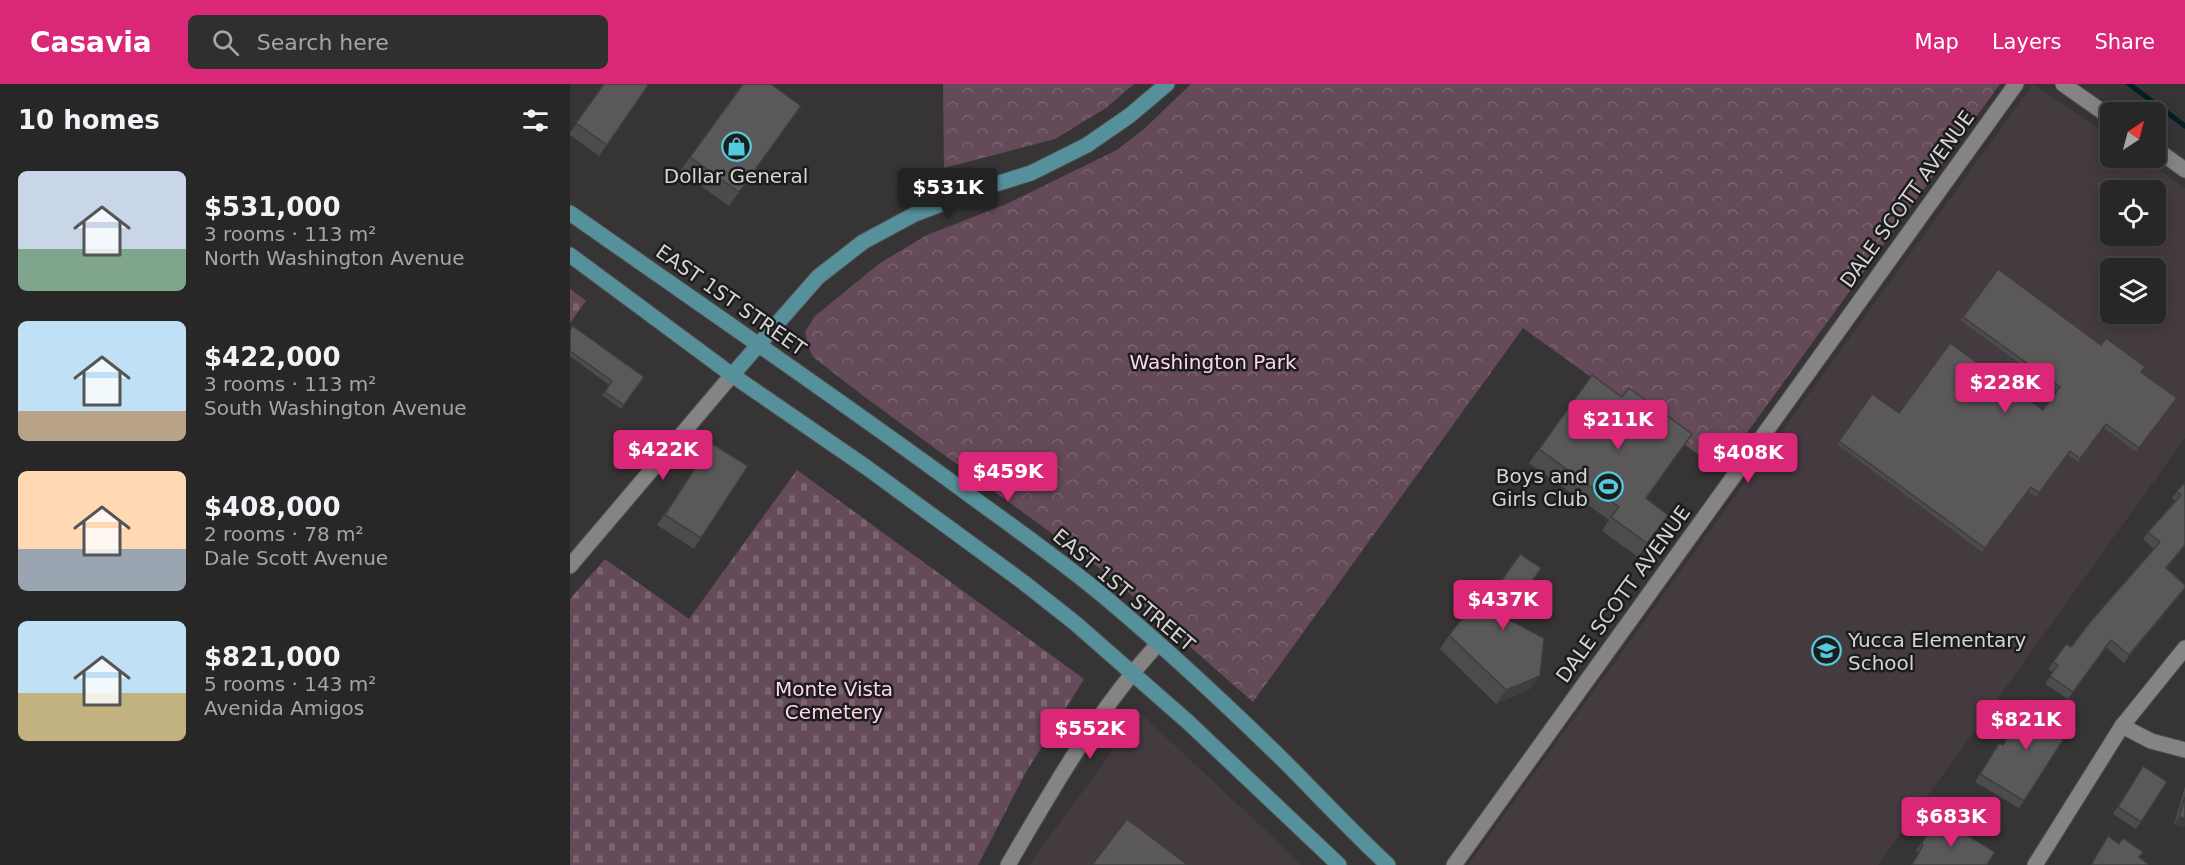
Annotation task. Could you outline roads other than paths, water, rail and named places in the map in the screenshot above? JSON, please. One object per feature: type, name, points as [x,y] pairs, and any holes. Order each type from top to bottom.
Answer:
[{"type":"main road","points":[[732,375],[818,277],[863,242],[915,214],[1031,173],[1087,145],[1129,116],[1167,84]]},
{"type":"main road","name":"EAST 1ST STREET","points":[[570,213],[835,397],[1113,603],[1283,760],[1359,839],[1388,865]]},
{"type":"main road","points":[[570,255],[732,375],[857,461],[1023,582],[1132,672],[1339,865]]},
{"type":"street","name":"DALE SCOTT AVENUE","points":[[1454,865],[2016,84]]},
{"type":"street","points":[[2063,84],[2100,110]]},
{"type":"street","points":[[2166,155],[2183,165]]},
{"type":"street","points":[[570,566],[732,375]]},
{"type":"street","points":[[1008,865],[1078,746],[1132,672],[1158,644]]},
{"type":"street","points":[[2035,865],[2122,726],[2185,648]]},
{"type":"street","points":[[2122,726],[2151,741],[2185,750]]},
{"type":"waterway","points":[[2129,84],[2185,126]]},
{"type":"place","name":"Dollar General","points":[[736,146]]},
{"type":"place","name":"Boys and Girls Club","points":[[1609,487]]},
{"type":"place","name":"Yucca Elementary School","points":[[1827,651]]},
{"type":"park label","name":"Washington Park","points":[[1213,362]]},
{"type":"park label","name":"Monte Vista Cemetery","points":[[834,700]]}]
